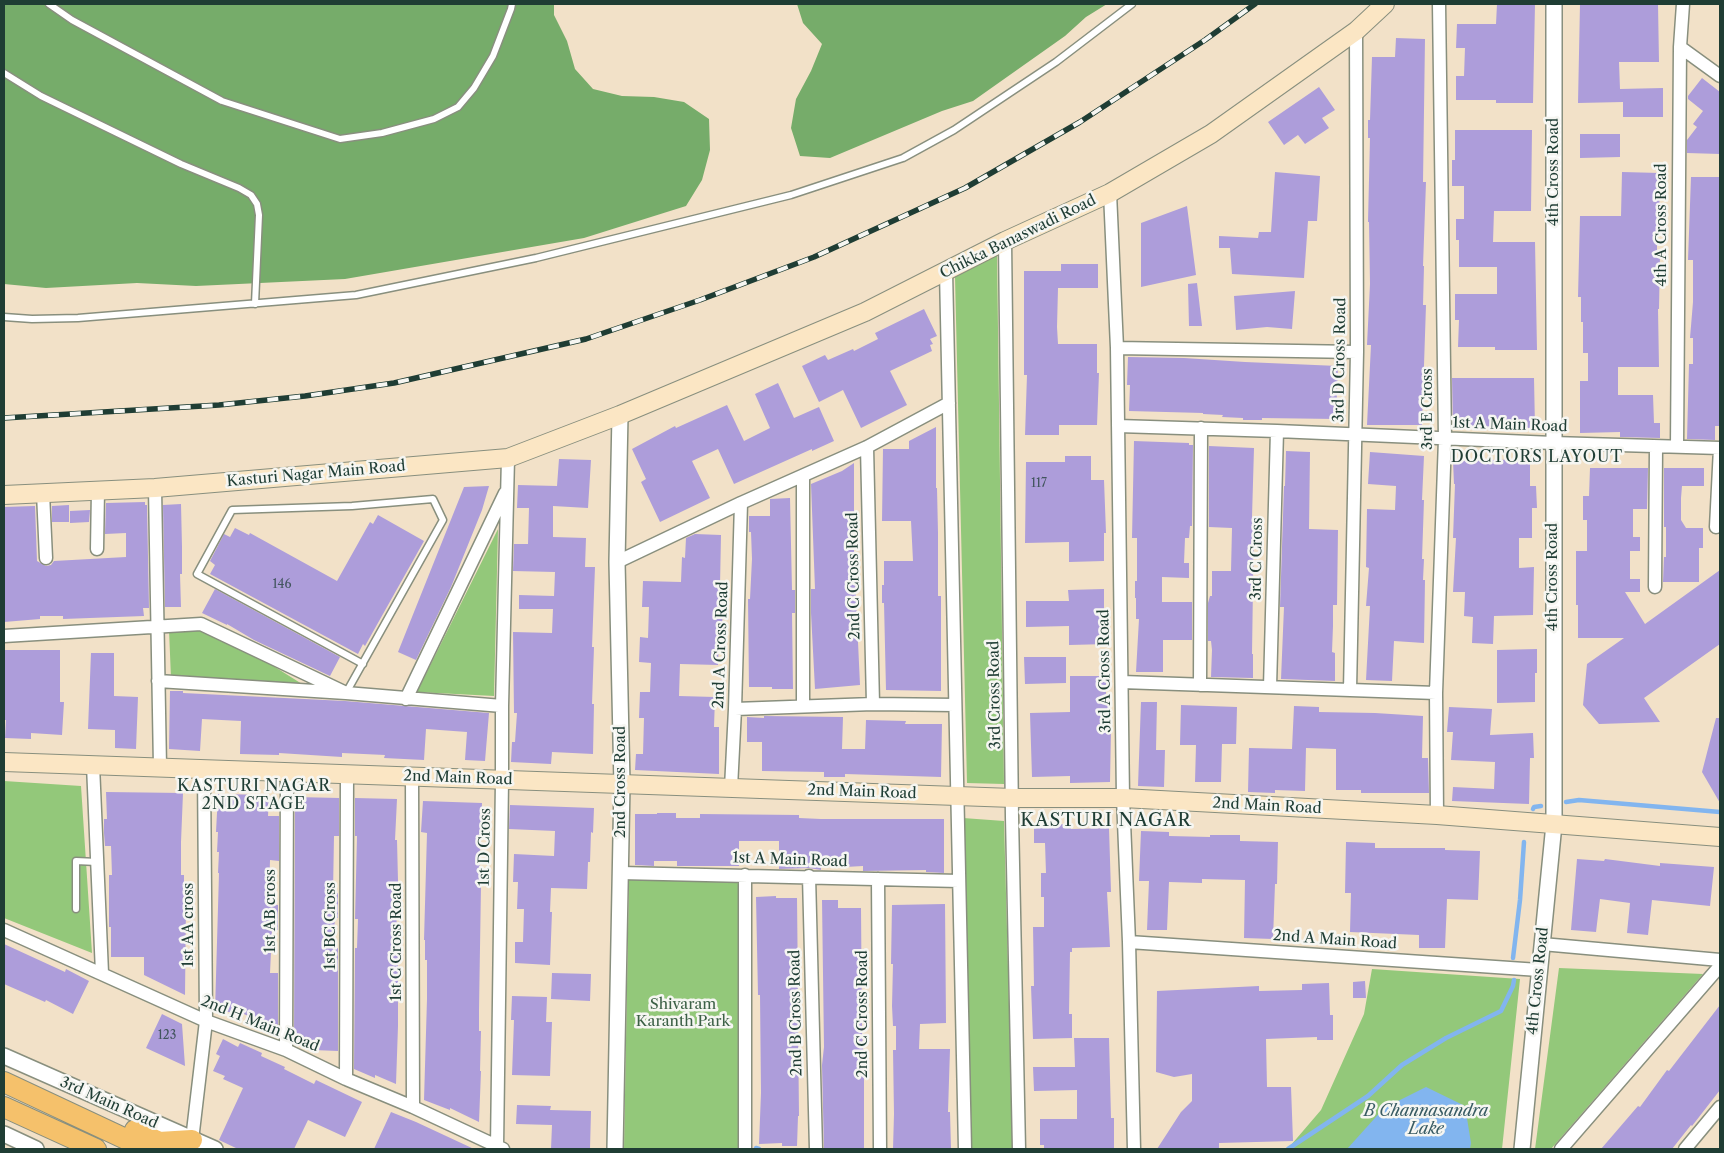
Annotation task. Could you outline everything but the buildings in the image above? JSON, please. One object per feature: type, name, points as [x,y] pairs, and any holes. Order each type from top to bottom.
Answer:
[{"type":"highway","points":[[4,1082],[147,1149]]},
{"type":"highway","points":[[4,1107],[96,1149]]},
{"type":"highway","points":[[94,1124],[112,1120],[159,1142],[192,1140]]},
{"type":"main road","name":"Chikka Banaswadi Road","points":[[620,415],[864,312],[1005,241],[1110,193],[1211,134],[1356,31],[1385,4]]},
{"type":"main road","name":"Kasturi Nagar Main Road","points":[[4,495],[154,488],[508,458],[620,415]]},
{"type":"main road","name":"2nd Main Road","points":[[4,762],[1012,798],[1123,798],[1437,815],[1720,837]]},
{"type":"street","name":"3rd E Cross","points":[[1437,815],[1436,693],[1445,439],[1438,4]]},
{"type":"street","name":"4th Cross Road","points":[[1522,1149],[1554,824],[1554,4]]},
{"type":"street","name":"4th A Cross Road","points":[[1677,446],[1680,46],[1683,4]]},
{"type":"street","name":"3rd D Cross Road","points":[[1350,690],[1357,352],[1356,31]]},
{"type":"street","points":[[1680,46],[1720,76]]},
{"type":"street","name":"3rd A Cross Road","points":[[1110,193],[1117,348],[1123,798],[1134,1149]]},
{"type":"street","name":"3rd Cross Road","points":[[1005,241],[1012,798],[1019,1149]]},
{"type":"street","points":[[946,271],[964,1149]]},
{"type":"street","points":[[1117,348],[1357,352]]},
{"type":"street","points":[[617,562],[867,447],[949,403]]},
{"type":"street","name":"2nd Cross Road","points":[[615,1149],[622,784],[617,562],[620,415]]},
{"type":"street","name":"1st A Main Road","points":[[1118,426],[1720,448]]},
{"type":"street","points":[[1200,685],[1201,428]]},
{"type":"street","name":"3rd C Cross","points":[[1270,687],[1277,431]]},
{"type":"street","name":"2nd C Cross Road","points":[[867,447],[873,704]]},
{"type":"street","points":[[1655,587],[1656,447]]},
{"type":"street","points":[[1716,526],[1720,448]]},
{"type":"street","name":"1st D Cross","points":[[500,1148],[502,706],[508,458]]},
{"type":"street","points":[[803,477],[803,706]]},
{"type":"street","points":[[154,488],[160,767]]},
{"type":"street","points":[[406,699],[508,488]]},
{"type":"street","points":[[97,549],[98,490]]},
{"type":"street","points":[[43,493],[46,558]]},
{"type":"street","name":"2nd A Cross Road","points":[[731,788],[741,504]]},
{"type":"street","points":[[4,636],[201,624],[346,693]]},
{"type":"street","points":[[158,681],[346,693],[502,706]]},
{"type":"street","points":[[1122,682],[1436,693]]},
{"type":"street","points":[[735,709],[873,704],[955,705]]},
{"type":"street","points":[[93,765],[102,973]]},
{"type":"street","name":"1st AA cross","points":[[192,1140],[206,1021],[204,769]]},
{"type":"street","name":"1st AB cross","points":[[286,1050],[288,772]]},
{"type":"street","name":"1st BC Cross","points":[[346,1079],[347,774]]},
{"type":"street","name":"1st C Cross Road","points":[[412,776],[414,1107]]},
{"type":"street","name":"1st A Main Road","points":[[621,872],[959,881]]},
{"type":"street","points":[[745,875],[745,1149]]},
{"type":"street","name":"2nd B Cross Road","points":[[809,876],[816,1149]]},
{"type":"street","name":"2nd C Cross Road","points":[[878,878],[880,1149]]},
{"type":"street","name":"2nd H Main Road","points":[[4,930],[206,1021],[286,1050],[500,1148]]},
{"type":"street","name":"2nd A Main Road","points":[[1129,942],[1539,970]]},
{"type":"street","points":[[1542,944],[1720,960]]},
{"type":"street","points":[[1561,1149],[1720,966]]},
{"type":"street","name":"3rd Main Road","points":[[4,1056],[214,1149]]},
{"type":"street","points":[[1685,1149],[1720,1107]]},
{"type":"street","points":[[4,1134],[36,1149]]},
{"type":"lane","points":[[49,4],[72,20],[222,101],[340,139],[382,133],[425,122],[458,107],[474,88],[493,56],[512,4]]},
{"type":"lane","points":[[4,317],[32,319],[78,318],[356,295],[536,258],[791,195],[903,158],[954,130],[1056,62],[1132,4]]},
{"type":"lane","points":[[4,73],[42,96],[181,164],[239,188],[251,195],[257,204],[259,215],[255,304]]},
{"type":"lane","points":[[346,693],[363,664],[443,520],[433,499],[352,506],[232,510],[197,574],[363,664]]},
{"type":"lane","points":[[76,909],[76,861],[97,862]]},
{"type":"green space","points":[[4,4],[554,4],[554,15],[567,41],[575,69],[593,89],[622,96],[654,97],[684,102],[709,119],[710,150],[702,180],[686,206],[584,238],[345,279],[196,286],[137,283],[46,288],[4,284]]},
{"type":"green space","points":[[797,4],[1107,4],[1086,17],[1065,36],[973,101],[942,111],[830,158],[800,156],[791,128],[796,99],[811,71],[822,44],[803,23]]},
{"type":"green space","points":[[997,253],[1004,784],[967,783],[955,277]]},
{"type":"green space","points":[[498,529],[494,696],[417,692]]},
{"type":"green space","points":[[169,630],[201,630],[267,662],[302,684],[171,678]]},
{"type":"green space","points":[[4,781],[81,786],[92,953],[4,918]]},
{"type":"green space","points":[[963,818],[1004,821],[1013,1149],[972,1149]]},
{"type":"green space","name":"Shivaram Karanth Park","points":[[629,878],[739,878],[738,1149],[624,1149]]},
{"type":"green space","points":[[1559,968],[1703,974],[1551,1149],[1535,1149]]},
{"type":"green space","points":[[1372,969],[1520,979],[1502,1149],[1289,1149],[1321,1110],[1364,1014]]},
{"type":"water","name":"B Channasandra Lake","points":[[1426,1087],[1465,1106],[1471,1143],[1470,1149],[1347,1149],[1384,1108]]},
{"type":"waterway","points":[[1566,802],[1579,800],[1720,812]]},
{"type":"waterway","points":[[1533,809],[1534,807],[1541,806]]},
{"type":"waterway","points":[[1513,958],[1524,842]]},
{"type":"waterway","points":[[1288,1149],[1368,1096],[1402,1065],[1446,1038],[1501,1011],[1514,980]]},
{"type":"railway","points":[[4,418],[219,405],[305,396],[394,383],[586,339],[700,300],[814,257],[965,188],[1080,122],[1205,40],[1255,4]]},
{"type":"district","name":"DOCTORS LAYOUT","points":[[1537,457]]},
{"type":"district","name":"KASTURI NAGAR 2ND STAGE","points":[[254,795]]},
{"type":"district","name":"KASTURI NAGAR","points":[[1106,821]]}]
